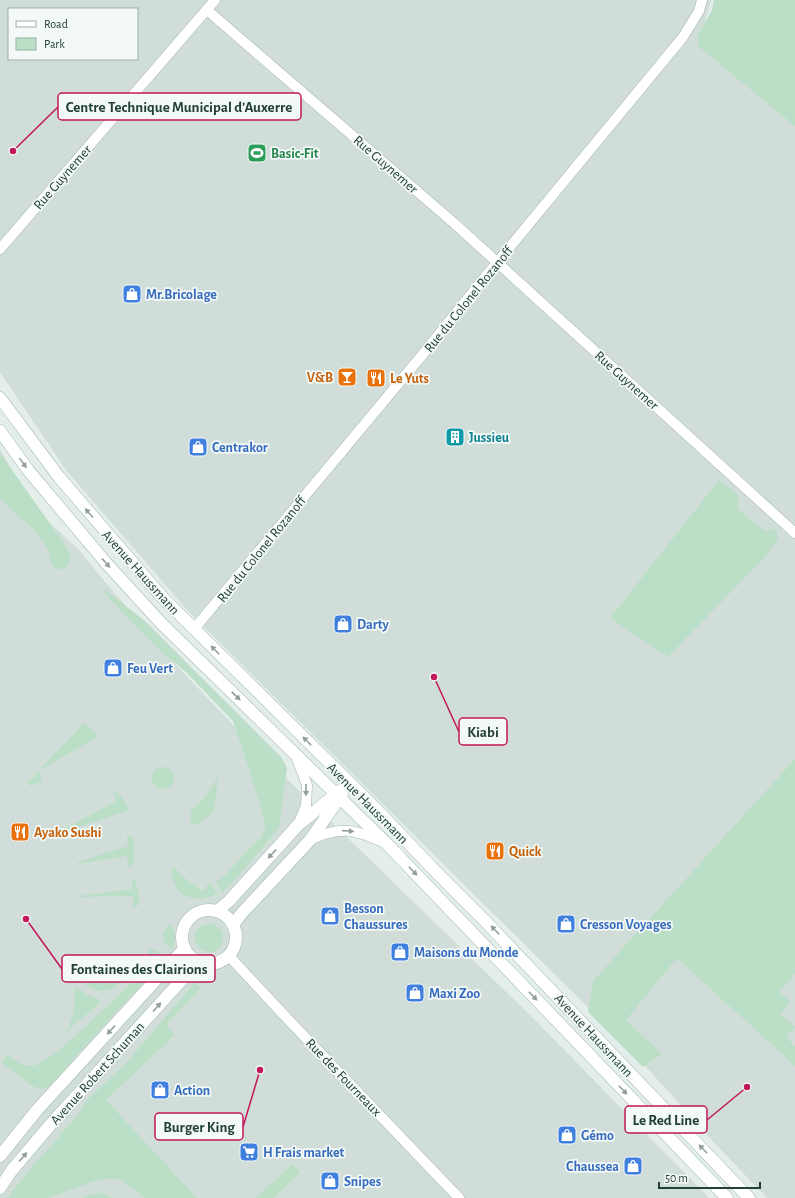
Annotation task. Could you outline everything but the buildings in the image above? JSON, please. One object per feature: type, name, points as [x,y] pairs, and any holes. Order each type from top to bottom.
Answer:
[{"type":"street","points":[[206,10],[215,0]]},
{"type":"street","name":"Rue du Colonel Rozanoff","points":[[194,629],[423,354],[683,37],[699,11],[702,0]]},
{"type":"street","name":"Rue Guynemer","points":[[0,249],[206,10],[331,116],[498,262],[795,533]]},
{"type":"street","name":"Avenue Haussmann","points":[[0,398],[58,477],[163,598],[349,783],[543,980],[593,1035],[749,1198]]},
{"type":"street","name":"Avenue Haussmann","points":[[0,431],[28,470],[117,575],[161,623],[386,843],[727,1198]]},
{"type":"street","points":[[296,756],[307,785],[306,806],[298,825]]},
{"type":"street","points":[[233,924],[310,840],[338,796],[349,783]]},
{"type":"street","points":[[217,911],[226,904],[298,825],[338,796]]},
{"type":"street","points":[[310,840],[327,832],[349,830],[363,833],[386,843]]},
{"type":"street","points":[[205,910],[217,911],[228,918],[233,924],[236,933],[234,949],[229,956],[222,961],[214,964],[198,962],[184,949],[182,932],[185,924],[197,913],[205,910]]},
{"type":"street","name":"Avenue Robert Schuman","points":[[0,1156],[37,1110],[184,949]]},
{"type":"street","name":"Rue des Fourneaux","points":[[229,956],[459,1198]]},
{"type":"street","name":"Avenue Robert Schuman","points":[[0,1188],[12,1170],[51,1124],[198,962]]},
{"type":"shaded area","points":[[0,0],[711,0],[700,39],[795,122],[795,1198],[767,1198],[720,1149],[630,1049],[188,611],[66,470],[0,372]]},
{"type":"shaded area","points":[[0,449],[22,488],[49,522],[78,549],[161,649],[251,744],[537,1022],[709,1198],[0,1198]]},
{"type":"green space","points":[[714,0],[795,0],[795,126],[699,47],[697,37],[712,10]]},
{"type":"green space","points":[[0,453],[65,545],[71,558],[67,567],[58,569],[53,566],[47,548],[39,535],[0,499]]},
{"type":"green space","points":[[719,480],[738,495],[738,509],[765,531],[776,528],[778,538],[765,557],[668,657],[610,618]]},
{"type":"green space","points":[[101,587],[145,621],[281,757],[287,768],[279,828],[223,892],[215,882],[222,878],[261,837],[265,829],[265,822],[233,721],[186,672],[156,647],[106,595]]},
{"type":"green space","points":[[84,723],[99,736],[39,770]]},
{"type":"green space","points":[[795,759],[795,974],[779,991],[790,1002],[780,1014],[795,1027],[786,1037],[795,1046],[795,1066],[677,958],[626,1020],[662,1054],[643,1067],[588,1012],[593,981]]},
{"type":"green space","points":[[163,767],[171,770],[174,778],[171,786],[163,789],[155,786],[152,778],[155,770]]},
{"type":"green space","points":[[38,771],[43,780],[31,786],[27,783]]},
{"type":"green space","points":[[218,777],[214,812],[196,825],[190,821],[191,811],[207,794]]},
{"type":"green space","points":[[114,792],[121,797],[129,810],[59,834],[59,832],[116,801]]},
{"type":"green space","points":[[127,834],[134,838],[134,862],[131,866],[128,866],[127,856],[78,864],[78,862],[128,846]]},
{"type":"green space","points":[[171,868],[175,868],[187,880],[203,891],[209,883],[218,894],[201,898],[186,896],[176,886]]},
{"type":"green space","points":[[131,878],[136,882],[140,904],[135,907],[133,906],[133,896],[78,897],[133,889]]},
{"type":"green space","points":[[171,924],[175,936],[172,950],[164,943],[163,932]]},
{"type":"green space","points":[[209,924],[219,928],[223,938],[219,948],[209,952],[199,948],[195,938],[199,928]]},
{"type":"green space","points":[[151,949],[158,951],[159,963],[157,967],[47,1088],[41,1089],[32,1086],[1,1062],[7,1055],[22,1064],[32,1066],[54,1054],[85,1027],[136,978],[144,966],[149,950]]},
{"type":"green space","points":[[81,968],[80,979],[124,979],[125,968],[130,968],[133,971],[125,980],[115,987],[109,990],[97,991],[88,987],[79,979],[77,971]]},
{"type":"green space","points":[[195,982],[201,988],[166,1025],[175,1035],[106,1100],[197,1198],[145,1198],[139,1192],[118,1179],[100,1179],[48,1198],[7,1198],[31,1168],[78,1115],[88,1099],[129,1060]]},
{"type":"green space","points":[[75,988],[99,999],[99,1003],[65,1033],[73,1012]]},
{"type":"green space","points":[[292,1164],[300,1173],[274,1198],[256,1198]]},
{"type":"green space","points":[[101,1192],[113,1198],[82,1198]]},
{"type":"place","name":"Centre Technique Municipal d’Auxerre","points":[[13,151]]},
{"type":"place","name":"Basic-Fit","points":[[257,153]]},
{"type":"place","name":"Mr.Bricolage","points":[[132,294]]},
{"type":"place","name":"V&B","points":[[347,377]]},
{"type":"place","name":"Le Yuts","points":[[376,378]]},
{"type":"place","name":"Jussieu","points":[[455,437]]},
{"type":"place","name":"Centrakor","points":[[198,447]]},
{"type":"place","name":"Darty","points":[[343,624]]},
{"type":"place","name":"Feu Vert","points":[[113,668]]},
{"type":"place","name":"Kiabi","points":[[434,677]]},
{"type":"place","name":"Ayako Sushi","points":[[20,832]]},
{"type":"place","name":"Quick","points":[[495,851]]},
{"type":"place","name":"Besson Chaussures","points":[[330,916]]},
{"type":"place","name":"Fontaines des Clairions","points":[[26,919]]},
{"type":"place","name":"Cresson Voyages","points":[[566,924]]},
{"type":"place","name":"Maisons du Monde","points":[[400,952]]},
{"type":"place","name":"Maxi Zoo","points":[[415,993]]},
{"type":"place","name":"Burger King","points":[[260,1070]]},
{"type":"place","name":"Le Red Line","points":[[747,1087]]},
{"type":"place","name":"Action","points":[[160,1090]]},
{"type":"place","name":"Gémo","points":[[567,1135]]},
{"type":"place","name":"H Frais market","points":[[249,1152]]},
{"type":"place","name":"Chaussea","points":[[633,1166]]},
{"type":"place","name":"Snipes","points":[[330,1181]]}]
